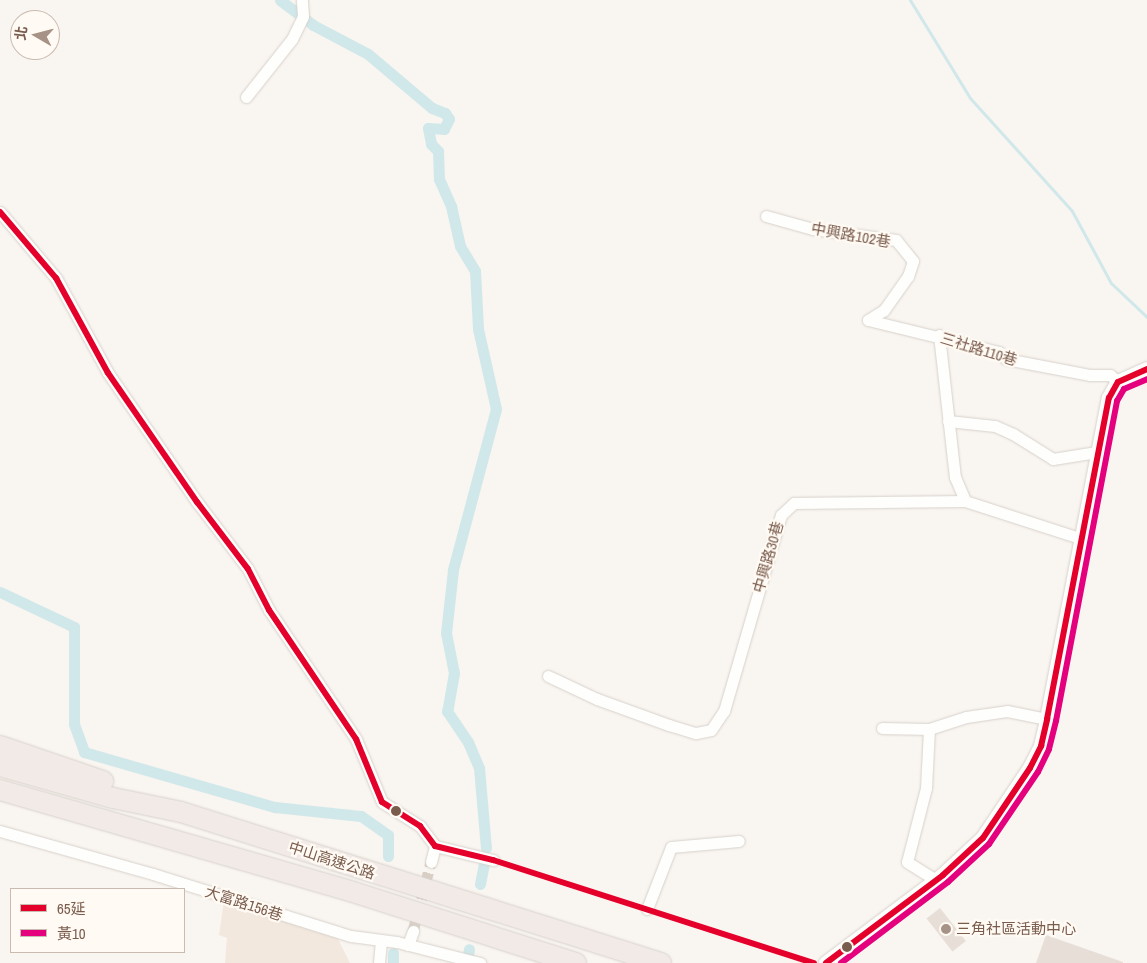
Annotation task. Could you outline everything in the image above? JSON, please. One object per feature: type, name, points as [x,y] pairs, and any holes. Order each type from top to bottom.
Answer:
[{"type":"highway","points":[[0,746],[181,812]]},
{"type":"highway","name":"中山高速公路","points":[[0,766],[113,798],[181,812],[661,963]]},
{"type":"highway","name":"中山高速公路","points":[[0,790],[350,891],[576,963]]},
{"type":"street","points":[[246,97],[292,39],[302,16],[302,0]]},
{"type":"street","points":[[0,212],[56,278],[108,373],[197,502],[248,569],[269,610],[356,739],[382,802],[420,826],[435,846],[493,860]]},
{"type":"street","name":"中興路102巷","points":[[766,216],[813,229],[896,240],[912,261],[908,276],[884,310],[868,320]]},
{"type":"street","name":"三社路110巷","points":[[868,320],[939,335],[999,352],[1006,359],[1090,375],[1110,375],[1118,382]]},
{"type":"street","points":[[939,335],[956,477],[965,501]]},
{"type":"street","points":[[826,963],[936,880],[983,838],[1004,810],[1030,768],[1041,746],[1047,718],[1083,539],[1096,452],[1109,398],[1118,382],[1147,368]]},
{"type":"street","points":[[948,421],[995,426],[1013,434],[1053,459],[1096,452]]},
{"type":"street","name":"中興路30巷","points":[[548,676],[597,699],[669,725],[696,733],[711,730],[724,711],[781,515],[794,503],[965,501],[1083,539]]},
{"type":"street","points":[[882,728],[929,729],[966,716],[1007,710],[1047,718]]},
{"type":"street","points":[[929,729],[926,788],[907,862],[936,880]]},
{"type":"street","name":"大富路156巷","points":[[0,831],[144,871],[351,936],[408,945],[480,963]]},
{"type":"street","points":[[647,909],[671,847],[739,841]]},
{"type":"street","points":[[431,862],[435,846]]},
{"type":"street","points":[[408,945],[413,931]]},
{"type":"street","points":[[379,963],[381,941]]},
{"type":"shaded area","points":[[225,894],[316,922],[338,939],[350,963],[225,963],[227,938],[219,935]]},
{"type":"building","name":"三角社區活動中心","points":[[940,908],[966,941],[952,952],[927,918]]},
{"type":"building","points":[[1046,935],[1123,962],[1123,963],[1036,963]]},
{"type":"waterway","points":[[280,0],[313,25],[368,54],[432,108],[445,113],[449,119],[444,129],[428,128],[431,144],[438,151],[439,179],[451,206],[460,246],[475,271],[478,329],[496,409],[453,570],[446,633],[454,673],[447,711],[468,742],[479,768],[486,848]]},
{"type":"waterway","points":[[910,0],[970,98],[1072,211],[1111,283],[1147,317]]},
{"type":"waterway","points":[[0,592],[74,627],[74,724],[84,752],[275,807],[361,816],[388,835],[388,856]]},
{"type":"waterway","points":[[480,884],[484,864]]},
{"type":"waterway","points":[[467,963],[469,949]]},
{"type":"waterway","points":[[393,953],[393,963]]},
{"type":"tunnel","points":[[413,931],[431,862]]},
{"type":"transit line","name":"65延","points":[[0,212],[56,278],[108,373],[197,502],[248,569],[269,610],[356,739],[382,802],[420,826],[435,846],[493,860],[814,963]]},
{"type":"transit line","name":"65延","points":[[826,963],[943,875],[983,838],[1030,768],[1041,746],[1047,719],[1109,398],[1118,382],[1147,369]]},
{"type":"transit line","name":"黃10","points":[[841,963],[948,882],[989,844],[1038,772],[1049,749],[1056,721],[1117,401],[1124,389],[1147,379]]},
{"type":"place","name":"三角社區活動中心","points":[[946,929]]}]
